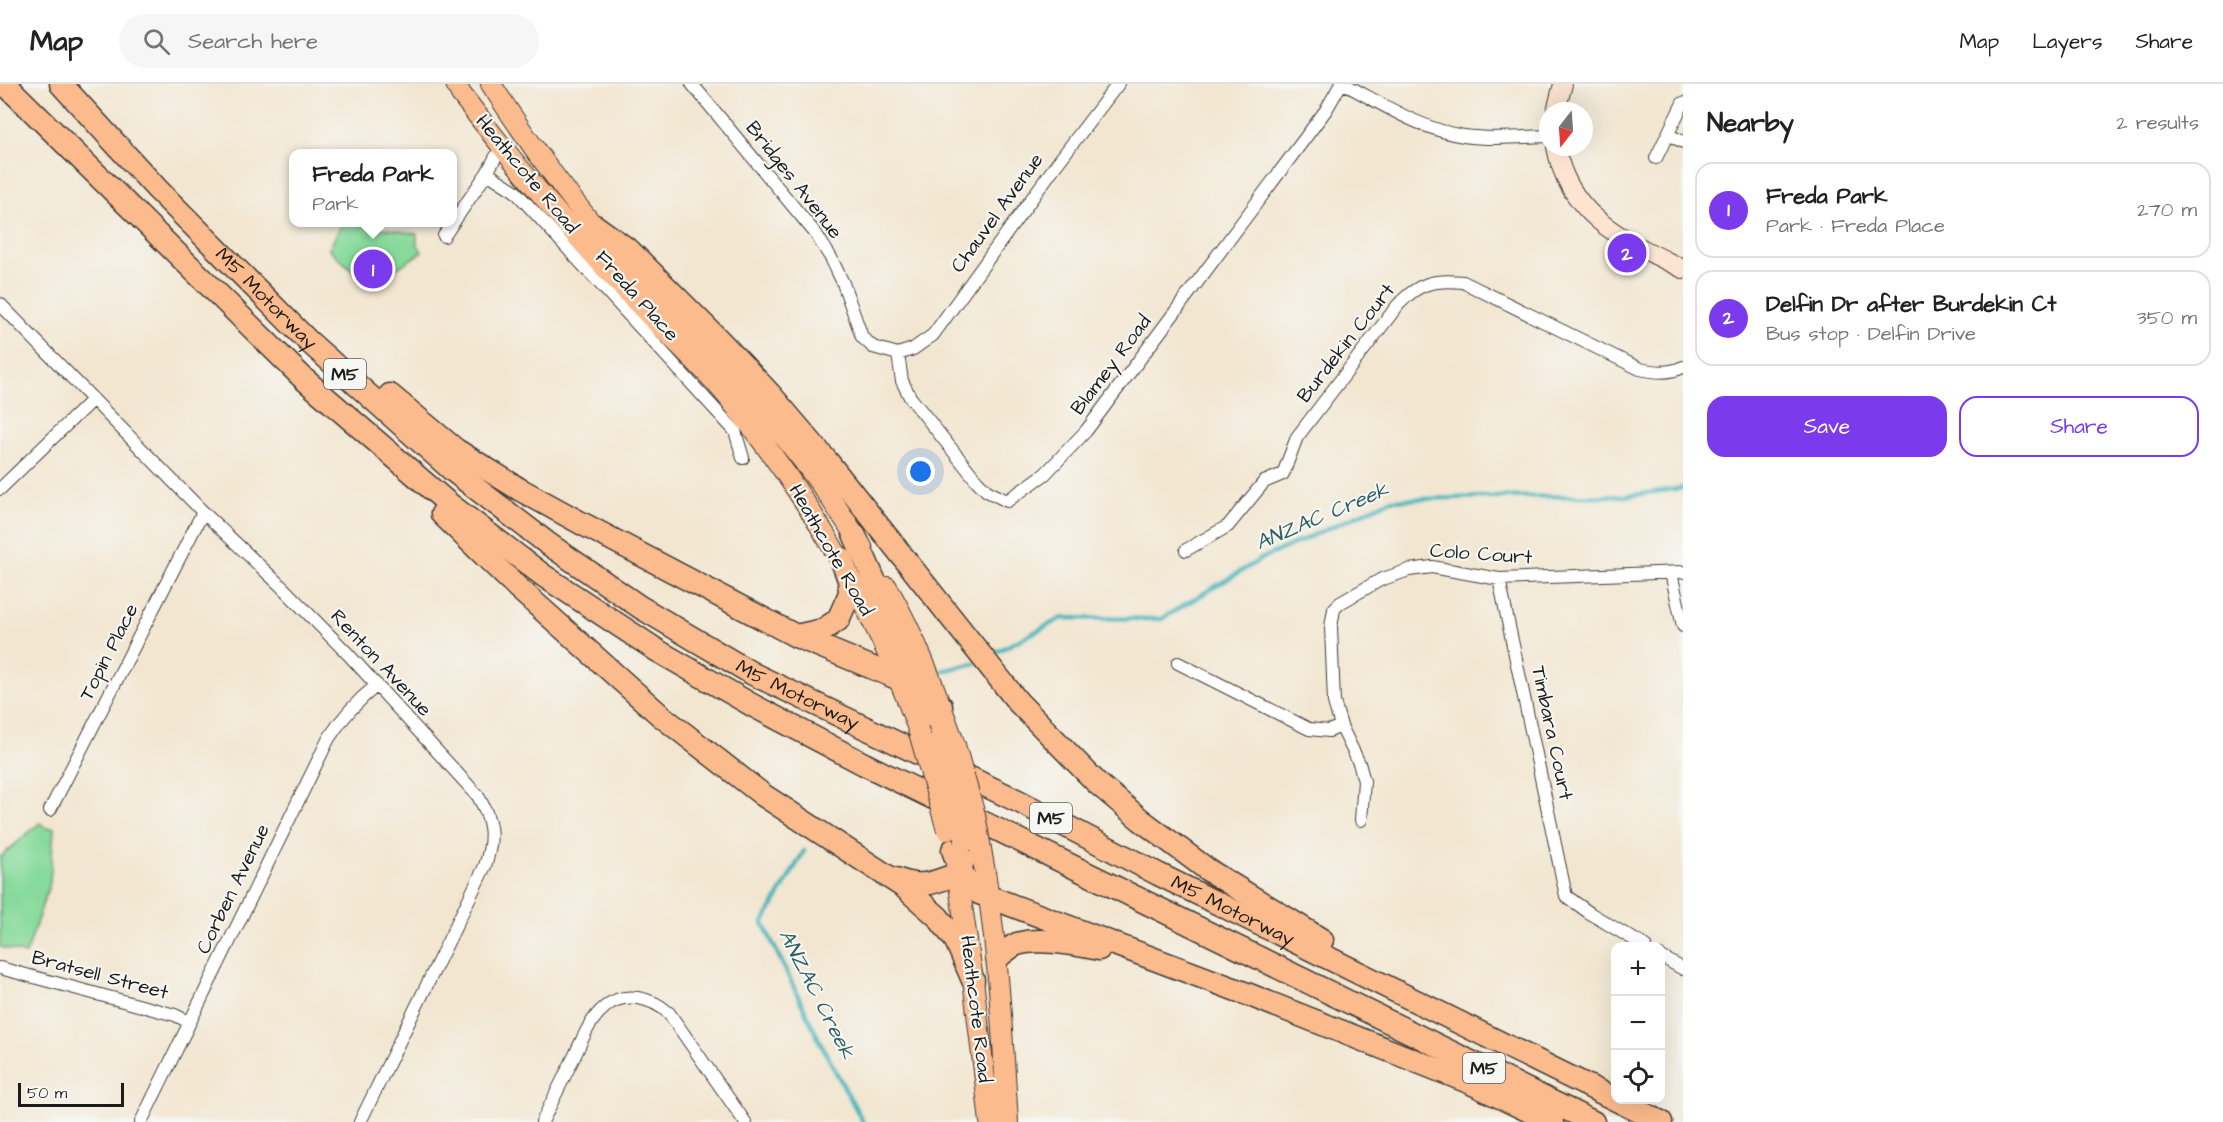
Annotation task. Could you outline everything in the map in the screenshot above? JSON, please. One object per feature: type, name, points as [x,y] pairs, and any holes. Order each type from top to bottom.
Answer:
[{"type":"highway","name":"M5 Motorway","points":[[5,84],[303,379],[448,504],[544,576],[658,651],[864,764],[1593,1122]]},
{"type":"highway","name":"M5 Motorway","points":[[61,84],[157,189],[308,341],[451,469],[548,543],[640,607],[753,674],[1020,802],[1168,880],[1661,1122]]},
{"type":"highway","points":[[157,189],[234,250],[344,357],[456,450],[580,523],[796,636],[920,688],[942,706]]},
{"type":"highway","points":[[595,226],[631,252],[770,394],[1011,693],[1097,783],[1150,827],[1218,876],[1294,924],[1565,1075]]},
{"type":"highway","points":[[303,379],[517,587],[660,715],[763,795],[904,887],[938,917],[956,941],[974,980]]},
{"type":"highway","points":[[854,534],[920,688],[947,743],[962,818],[961,852],[971,887],[991,898],[1247,994],[1472,1083],[1552,1122]]},
{"type":"highway","points":[[796,636],[823,630],[838,620],[850,593],[849,580],[841,558]]},
{"type":"highway","points":[[884,874],[911,885],[924,886],[961,852]]},
{"type":"highway","points":[[997,958],[1011,947],[1030,942],[1080,945],[1145,957]]},
{"type":"main road","name":"Heathcote Road","points":[[456,84],[501,147],[631,296],[726,395],[781,465],[841,558],[873,620],[918,729],[961,852],[990,1122]]},
{"type":"main road","name":"Heathcote Road","points":[[491,84],[513,118],[595,226],[642,282],[764,413],[800,456],[854,534],[909,627],[942,706],[947,743]]},
{"type":"main road","name":"Heathcote Road","points":[[961,852],[991,898],[1008,1122]]},
{"type":"street","name":"Chauvel Avenue","points":[[898,354],[913,349],[933,335],[1118,84]]},
{"type":"street","points":[[1342,84],[1426,125],[1447,132],[1465,136],[1539,137]]},
{"type":"street","name":"Blamey Road","points":[[898,354],[902,381],[910,397],[977,481],[987,491],[1007,501],[1046,474],[1086,431],[1326,110],[1342,84]]},
{"type":"street","points":[[1558,102],[1563,84]]},
{"type":"street","name":"Bridges Avenue","points":[[695,85],[816,234],[843,283],[862,337],[873,347],[898,354]]},
{"type":"street","points":[[1656,158],[1683,103]]},
{"type":"street","points":[[1669,135],[1683,142]]},
{"type":"street","points":[[457,218],[487,173],[501,147]]},
{"type":"street","points":[[1558,156],[1569,185],[1581,203],[1598,221],[1616,235],[1683,269]]},
{"type":"street","name":"Freda Place","points":[[487,173],[515,191],[735,431],[743,458]]},
{"type":"street","points":[[444,237],[451,227]]},
{"type":"street","name":"Burdekin Court","points":[[1186,550],[1228,526],[1264,482],[1283,474],[1297,437],[1398,305],[1410,291],[1427,284],[1443,280],[1463,282],[1640,369],[1659,372],[1676,371],[1683,367]]},
{"type":"street","name":"Renton Avenue","points":[[0,304],[203,512],[282,587],[376,685],[478,796],[488,813],[492,833],[491,848],[485,866],[360,1122]]},
{"type":"street","points":[[0,489],[93,399]]},
{"type":"street","name":"Topin Place","points":[[50,810],[203,512]]},
{"type":"street","name":"Colo Court","points":[[1362,820],[1364,781],[1359,763],[1341,726],[1334,702],[1331,627],[1334,609],[1340,603],[1380,580],[1409,570],[1432,567],[1499,579],[1677,572]]},
{"type":"street","points":[[1677,572],[1683,626]]},
{"type":"street","name":"Timbara Court","points":[[1499,579],[1566,896],[1638,942]]},
{"type":"street","points":[[1178,663],[1310,729],[1329,731],[1341,726]]},
{"type":"street","name":"Corben Avenue","points":[[141,1122],[329,738],[348,711],[376,685]]},
{"type":"street","points":[[1665,959],[1683,969]]},
{"type":"street","name":"Bratsell Street","points":[[0,968],[175,1015],[189,1022]]},
{"type":"street","points":[[542,1122],[590,1024],[605,1006],[614,1001],[635,997],[660,1005],[669,1013],[746,1122]]},
{"type":"green space","points":[[340,227],[376,227],[417,234],[417,243],[422,252],[370,286],[329,249]]},
{"type":"green space","points":[[40,823],[47,828],[54,828],[50,882],[26,954],[0,947],[0,857]]},
{"type":"waterway","name":"ANZAC Creek","points":[[996,652],[1062,618],[1161,619],[1263,558],[1391,500],[1626,496],[1683,488]]},
{"type":"waterway","name":"ANZAC Creek","points":[[942,671],[975,663]]},
{"type":"waterway","name":"ANZAC Creek","points":[[804,851],[763,923],[822,1046],[863,1122]]},
{"type":"place","name":"Delfin Dr after Burdekin Ct","points":[[1627,253]]},
{"type":"place","name":"Freda Park","points":[[373,269]]}]
